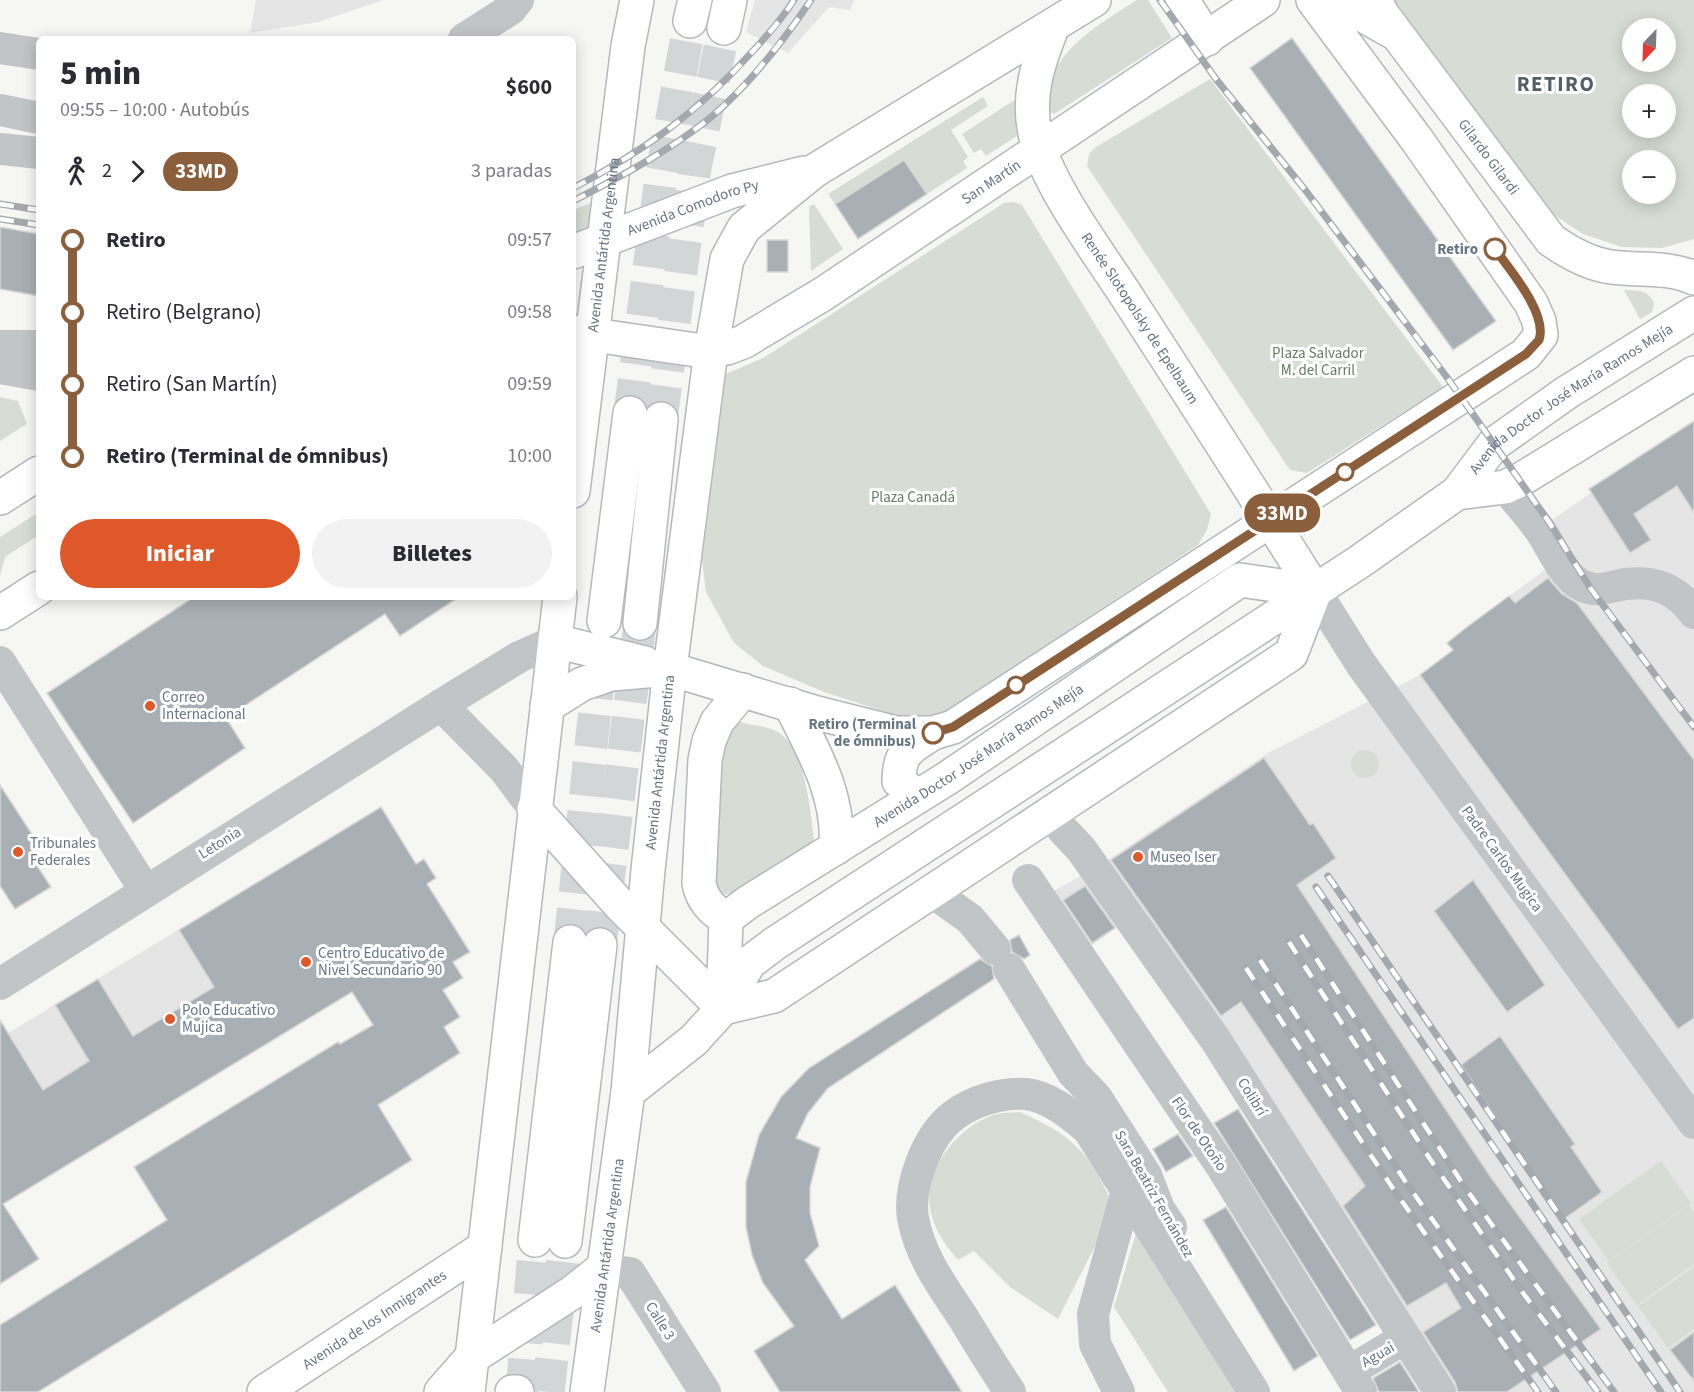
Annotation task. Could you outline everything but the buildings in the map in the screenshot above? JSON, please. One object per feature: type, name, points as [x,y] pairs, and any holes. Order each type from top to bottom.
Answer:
[{"type":"main road","points":[[814,171],[1052,28],[1094,0]]},
{"type":"main road","points":[[1182,0],[1207,39]]},
{"type":"main road","name":"San Martín","points":[[711,351],[743,342],[781,321],[1040,151],[1263,0]]},
{"type":"main road","points":[[917,797],[907,791],[899,781],[902,758],[909,748],[933,733],[953,727],[1526,354],[1539,340],[1540,331],[1531,303],[1512,273],[1313,0]]},
{"type":"main road","name":"Gilardo Gilardi","points":[[1336,0],[1397,35],[1551,240],[1569,252],[1609,267],[1662,268]]},
{"type":"main road","points":[[1375,0],[1397,35]]},
{"type":"main road","name":"Avenida Antártida Argentina","points":[[576,436],[583,334],[604,240],[630,4]]},
{"type":"main road","name":"Renée Slotopolsky de Epelbaum","points":[[1052,28],[1037,67],[1032,89],[1033,123],[1040,151],[1053,178],[1090,240],[1315,591]]},
{"type":"main road","name":"Avenida Antártida Argentina","points":[[587,1392],[628,1092],[670,669],[711,351],[724,270],[735,240],[744,228],[814,171]]},
{"type":"main road","name":"Avenida Comodoro Py","points":[[576,251],[732,191],[814,171]]},
{"type":"main road","points":[[1662,268],[1694,256]]},
{"type":"main road","points":[[1662,268],[1694,278]]},
{"type":"main road","name":"Avenida Doctor José María Ramos Mejía","points":[[628,1092],[693,1040],[723,1008],[749,963],[774,944],[1315,591],[1457,493],[1494,444],[1566,393],[1694,313]]},
{"type":"main road","points":[[583,334],[711,351]]},
{"type":"main road","name":"Avenida Doctor José María Ramos Mejía","points":[[1457,493],[1505,487],[1594,436],[1694,373]]},
{"type":"main road","points":[[604,621],[645,416],[640,623]]},
{"type":"main road","points":[[0,498],[36,475]]},
{"type":"main road","name":"Avenida Doctor José María Ramos Mejía","points":[[726,920],[917,797],[1240,580],[1315,591]]},
{"type":"main road","points":[[2,611],[36,590]]},
{"type":"main road","points":[[723,1008],[774,996],[1292,654],[1315,591]]},
{"type":"main road","points":[[468,1392],[560,600]]},
{"type":"main road","points":[[555,641],[670,669],[790,705],[896,733],[933,733]]},
{"type":"main road","points":[[546,706],[582,684],[612,674],[670,669]]},
{"type":"main road","points":[[723,1008],[726,920],[706,902],[701,894],[699,883],[705,760],[717,722],[743,690]]},
{"type":"main road","points":[[790,705],[819,761],[834,806],[836,849]]},
{"type":"main road","points":[[534,809],[643,929],[723,1008]]},
{"type":"main road","points":[[550,1240],[585,943]]},
{"type":"main road","name":"Avenida de los Inmigrantes","points":[[264,1392],[484,1247]]},
{"type":"main road","points":[[441,1392],[471,1358],[573,1292],[602,1269]]},
{"type":"main road","points":[[512,1392],[517,1392]]},
{"type":"street","points":[[468,36],[514,5],[545,0]]},
{"type":"street","points":[[0,48],[36,54]]},
{"type":"street","points":[[0,110],[36,117]]},
{"type":"street","points":[[0,149],[36,153]]},
{"type":"street","points":[[0,346],[36,346]]},
{"type":"street","points":[[0,368],[36,374]]},
{"type":"street","points":[[1505,487],[1539,529],[1574,580],[1582,586],[1601,590],[1625,584],[1651,584],[1671,589],[1684,599],[1694,613]]},
{"type":"street","name":"Padre Carlos Mugica","points":[[1315,591],[1368,674],[1694,1123]]},
{"type":"street","name":"Letonia","points":[[0,984],[145,890],[441,705],[519,657],[555,641]]},
{"type":"street","points":[[0,662],[145,890]]},
{"type":"street","points":[[441,705],[504,768],[534,809]]},
{"type":"street","name":"Colibrí","points":[[1050,812],[1081,849],[1215,1039],[1440,1392]]},
{"type":"street","name":"Flor de Otoño","points":[[1028,880],[1222,1167],[1356,1381]]},
{"type":"street","name":"Sara Beatriz Fernández","points":[[931,891],[970,919],[1002,959],[1073,1073],[1096,1097],[1134,1156],[1146,1175],[1159,1209],[1276,1392]]},
{"type":"street","points":[[1010,1392],[932,1269],[917,1237],[913,1215],[913,1194],[918,1174],[938,1134],[953,1116],[977,1103],[1004,1095],[1027,1095],[1047,1100],[1088,1129],[1254,1392]]},
{"type":"street","points":[[1119,1392],[1095,1344],[1093,1314],[1127,1191]]},
{"type":"street","name":"Calle 3","points":[[602,1269],[630,1273],[705,1392]]},
{"type":"street","name":"Aguai","points":[[1356,1381],[1406,1338]]},
{"type":"shaded area","points":[[256,0],[383,0],[318,22],[250,33]]},
{"type":"shaded area","points":[[755,0],[854,0],[850,10],[829,7],[788,53],[746,32]]},
{"type":"shaded area","points":[[1694,422],[1694,1392],[1449,1392],[1134,915],[1084,951],[1046,895],[1099,866],[1268,753],[1420,675],[1453,651],[1467,627],[1549,567],[1549,522]]},
{"type":"shaded area","name":"Polo Educativo Mujica","points":[[381,807],[400,963],[0,1206],[0,1038]]},
{"type":"green space","points":[[1137,0],[1148,0],[1172,38],[1054,114],[1048,111],[1048,91],[1053,74],[1063,58],[1090,32]]},
{"type":"green space","points":[[1394,0],[1694,0],[1694,239],[1662,248],[1622,247],[1583,234],[1542,207],[1395,10]]},
{"type":"green space","name":"Plaza Salvador M. del Carril","points":[[1210,79],[1443,387],[1307,473],[1290,470],[1087,166],[1089,154],[1096,147]]},
{"type":"green space","points":[[983,97],[988,106],[951,130],[968,157],[963,161],[967,168],[927,194],[904,160],[835,204],[828,194]]},
{"type":"green space","points":[[1019,97],[1023,132],[986,156],[981,149],[974,153],[962,134]]},
{"type":"green space","name":"Plaza Canadá","points":[[1013,202],[1022,205],[1211,514],[1207,530],[1198,545],[946,711],[931,717],[901,717],[824,692],[763,666],[734,643],[706,592],[702,560],[726,374],[765,357],[1004,203]]},
{"type":"green space","points":[[591,203],[588,230],[576,240],[576,209]]},
{"type":"green space","points":[[814,204],[843,249],[811,271],[809,207]]},
{"type":"green space","points":[[1624,290],[1649,295],[1654,303],[1652,312],[1640,319]]},
{"type":"green space","points":[[0,397],[18,401],[27,424],[0,441]]},
{"type":"green space","points":[[36,514],[36,537],[5,557],[0,576],[0,537]]},
{"type":"green space","points":[[739,722],[779,733],[795,752],[805,783],[814,841],[783,873],[722,896],[714,895],[718,754],[725,732]]},
{"type":"green space","points":[[1365,750],[1375,754],[1379,764],[1375,774],[1365,778],[1355,774],[1351,764],[1355,754]]},
{"type":"green space","points":[[1020,1112],[1052,1128],[1075,1145],[1093,1167],[1110,1198],[1096,1244],[1058,1319],[1010,1287],[974,1251],[958,1260],[937,1229],[929,1201],[935,1170],[953,1142],[965,1131],[993,1115]]},
{"type":"green space","points":[[1661,1161],[1691,1203],[1609,1261],[1579,1219]]},
{"type":"green space","points":[[1689,1205],[1694,1213],[1694,1264],[1637,1305],[1607,1263]]},
{"type":"green space","points":[[1136,1233],[1237,1392],[1168,1392],[1114,1307]]},
{"type":"green space","points":[[1694,1267],[1694,1329],[1668,1348],[1638,1306]]},
{"type":"tunnel","points":[[630,413],[661,178],[690,21]]},
{"type":"tunnel","points":[[661,419],[695,168],[724,28]]},
{"type":"tunnel","points":[[600,945],[640,623]]},
{"type":"tunnel","points":[[570,942],[601,653]]},
{"type":"tunnel","points":[[522,1392],[535,1240]]},
{"type":"tunnel","points":[[548,1392],[565,1241]]},
{"type":"railway","points":[[576,186],[646,145],[690,112],[757,47],[794,0]]},
{"type":"railway","points":[[576,199],[661,152],[710,118],[738,92],[764,62],[811,0]]},
{"type":"railway","points":[[1160,0],[1216,79],[1306,191],[1446,376],[1549,522],[1591,589],[1694,727]]},
{"type":"railway","points":[[0,204],[36,210]]},
{"type":"railway","points":[[0,219],[36,225]]},
{"type":"railway","points":[[1328,876],[1680,1392]]},
{"type":"railway","points":[[1316,887],[1661,1392]]},
{"type":"railway","points":[[1301,935],[1466,1189],[1614,1392]]},
{"type":"railway","points":[[1289,942],[1430,1159],[1523,1293],[1598,1392]]},
{"type":"railway","points":[[1260,960],[1407,1184],[1556,1392]]},
{"type":"railway","points":[[1246,968],[1396,1193],[1538,1392]]},
{"type":"bus line","name":"33MD","points":[[933,733],[953,727],[1526,354],[1539,340],[1539,321],[1531,303],[1495,249]]},
{"type":"place","name":"Retiro","points":[[1495,249]]},
{"type":"place","name":"Correo Internacional","points":[[150,706]]},
{"type":"place","name":"Retiro (Terminal de ómnibus)","points":[[933,733]]},
{"type":"place","name":"Tribunales Federales","points":[[18,852]]},
{"type":"place","name":"Museo Iser","points":[[1138,857]]},
{"type":"place","name":"Centro Educativo de Nivel Secundario 90","points":[[306,962]]},
{"type":"place","name":"Polo Educativo Mujica","points":[[170,1019]]},
{"type":"district","name":"RETIRO","points":[[1556,84]]}]
